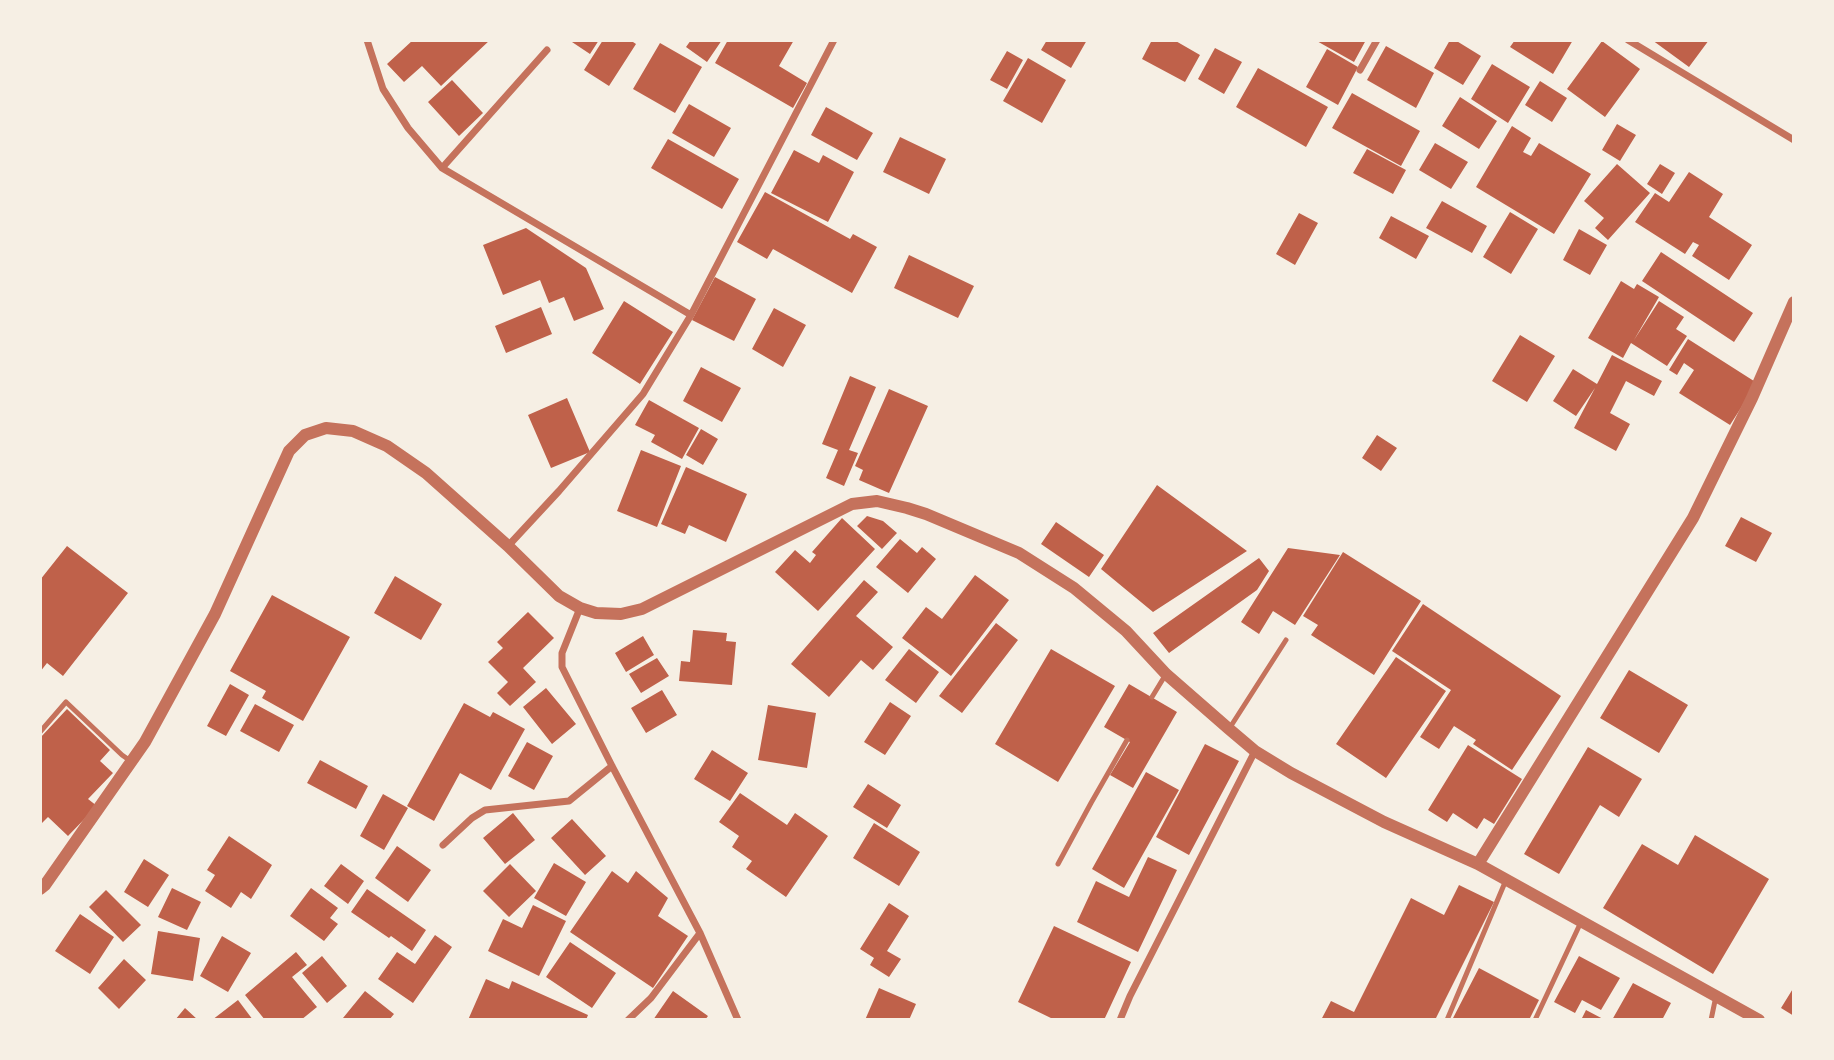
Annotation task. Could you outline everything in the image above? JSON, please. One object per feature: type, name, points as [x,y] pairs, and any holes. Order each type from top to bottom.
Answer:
[{"type":"street","points":[[367,40],[383,89],[408,128],[442,168],[691,314]]},
{"type":"street","points":[[508,546],[643,394],[691,314],[834,40]]},
{"type":"street","points":[[1360,70],[1377,40]]},
{"type":"street","points":[[1628,40],[1794,140]]},
{"type":"street","points":[[442,168],[547,50]]},
{"type":"street","points":[[1478,864],[1693,518],[1752,398],[1794,302]]},
{"type":"street","points":[[40,889],[145,742],[215,614],[289,452],[306,435],[326,428],[353,431],[387,446],[426,473],[559,596],[580,608],[596,613],[621,614],[642,609],[852,504],[877,501],[926,514],[1018,553],[1074,587],[1126,631],[1166,674],[1228,729],[1255,751],[1291,774],[1384,822],[1478,864],[1759,1020]]},
{"type":"street","points":[[580,608],[562,653],[562,667],[700,933],[738,1020]]},
{"type":"street","points":[[1121,1020],[1130,996],[1255,751]]},
{"type":"street","points":[[443,845],[472,818],[485,810],[569,801],[612,766]]},
{"type":"street","points":[[628,1020],[652,998],[700,933]]},
{"type":"lane","points":[[1228,729],[1286,640]]},
{"type":"lane","points":[[1152,697],[1166,674]]},
{"type":"lane","points":[[40,732],[66,702],[132,762]]},
{"type":"lane","points":[[1058,864],[1127,740]]},
{"type":"lane","points":[[1447,1020],[1506,880]]},
{"type":"lane","points":[[1535,1020],[1581,922]]},
{"type":"lane","points":[[1712,1020],[1716,996]]},
{"type":"building","points":[[413,40],[490,40],[441,86],[422,66],[404,82],[387,64]]},
{"type":"building","points":[[569,40],[599,40],[590,54]]},
{"type":"building","points":[[603,40],[630,40],[636,44],[609,86],[584,70]]},
{"type":"building","points":[[691,40],[722,40],[707,62],[686,47]]},
{"type":"building","points":[[728,40],[794,40],[779,66],[807,83],[793,108],[715,63]]},
{"type":"building","points":[[1047,40],[1087,40],[1071,68],[1041,50]]},
{"type":"building","points":[[1152,40],[1174,40],[1200,55],[1185,82],[1142,59]]},
{"type":"building","points":[[1315,40],[1366,40],[1354,62]]},
{"type":"building","points":[[1450,40],[1455,40],[1481,56],[1463,85],[1434,68]]},
{"type":"building","points":[[1515,40],[1573,40],[1553,74],[1510,47]]},
{"type":"building","points":[[1652,40],[1709,40],[1689,67]]},
{"type":"building","points":[[1602,41],[1640,69],[1605,117],[1567,89]]},
{"type":"building","points":[[660,43],[702,67],[675,113],[633,89]]},
{"type":"building","points":[[1386,46],[1434,73],[1416,108],[1367,80]]},
{"type":"building","points":[[1215,48],[1242,62],[1224,94],[1198,79]]},
{"type":"building","points":[[1327,49],[1358,67],[1338,105],[1306,87]]},
{"type":"building","points":[[1007,51],[1023,60],[1007,89],[990,80]]},
{"type":"building","points":[[1028,58],[1066,80],[1042,123],[1003,101]]},
{"type":"building","points":[[1492,64],[1530,87],[1508,123],[1471,99]]},
{"type":"building","points":[[1258,68],[1328,107],[1306,147],[1236,107]]},
{"type":"building","points":[[452,80],[483,113],[459,136],[428,102]]},
{"type":"building","points":[[1540,81],[1567,98],[1552,122],[1525,105]]},
{"type":"building","points":[[1352,93],[1420,131],[1401,166],[1332,128]]},
{"type":"building","points":[[1460,97],[1497,121],[1479,149],[1442,126]]},
{"type":"building","points":[[689,104],[731,128],[714,157],[672,133]]},
{"type":"building","points":[[826,107],[873,133],[857,160],[811,135]]},
{"type":"building","points":[[1617,124],[1636,135],[1620,161],[1602,150]]},
{"type":"building","points":[[1512,126],[1531,138],[1523,152],[1531,156],[1539,143],[1591,174],[1554,234],[1476,187]]},
{"type":"building","points":[[900,137],[946,159],[929,194],[883,172]]},
{"type":"building","points":[[668,139],[739,179],[722,209],[651,168]]},
{"type":"building","points":[[1435,143],[1468,162],[1451,189],[1419,170]]},
{"type":"building","points":[[1367,149],[1406,170],[1393,194],[1353,173]]},
{"type":"building","points":[[794,150],[819,163],[823,155],[854,172],[828,222],[771,193]]},
{"type":"building","points":[[1617,164],[1650,193],[1608,240],[1595,228],[1604,218],[1584,201]]},
{"type":"building","points":[[1660,164],[1675,173],[1662,194],[1647,184]]},
{"type":"building","points":[[1689,172],[1723,194],[1709,217],[1752,245],[1729,280],[1692,256],[1699,245],[1693,242],[1685,254],[1635,222],[1655,193],[1669,202]]},
{"type":"building","points":[[765,192],[850,239],[853,234],[877,247],[852,293],[773,249],[767,259],[737,242]]},
{"type":"building","points":[[1442,201],[1487,226],[1472,253],[1426,228]]},
{"type":"building","points":[[1510,212],[1538,229],[1511,274],[1483,257]]},
{"type":"building","points":[[1299,213],[1318,223],[1295,265],[1276,254]]},
{"type":"building","points":[[1391,216],[1429,236],[1416,259],[1379,238]]},
{"type":"building","points":[[526,228],[586,268],[604,309],[574,321],[564,297],[549,303],[540,280],[503,295],[483,245]]},
{"type":"building","points":[[1579,229],[1607,245],[1590,275],[1563,260]]},
{"type":"building","points":[[1661,252],[1753,313],[1734,342],[1642,281]]},
{"type":"building","points":[[909,255],[974,286],[958,318],[894,288]]},
{"type":"building","points":[[715,277],[756,299],[734,341],[692,320]]},
{"type":"building","points":[[1621,281],[1634,289],[1637,284],[1659,297],[1634,340],[1659,301],[1684,317],[1676,329],[1687,336],[1667,366],[1631,343],[1623,358],[1588,338]]},
{"type":"building","points":[[624,301],[673,332],[640,384],[592,353]]},
{"type":"building","points":[[541,307],[552,334],[506,353],[495,326]]},
{"type":"building","points":[[774,308],[806,325],[783,367],[752,349]]},
{"type":"building","points":[[1520,335],[1555,356],[1527,402],[1492,381]]},
{"type":"building","points":[[1688,339],[1757,383],[1730,425],[1679,393],[1694,370],[1684,363],[1677,375],[1669,370]]},
{"type":"building","points":[[1612,355],[1662,381],[1654,396],[1626,381],[1610,413],[1630,424],[1616,451],[1574,428],[1595,388],[1576,416],[1553,401],[1573,369],[1597,384]]},
{"type":"building","points":[[701,367],[741,388],[722,422],[683,401]]},
{"type":"building","points":[[850,376],[876,387],[849,450],[858,453],[844,486],[826,478],[838,450],[822,444]]},
{"type":"building","points":[[889,389],[928,406],[889,493],[859,480],[863,470],[855,466]]},
{"type":"building","points":[[567,398],[590,452],[551,468],[528,415]]},
{"type":"building","points":[[649,400],[699,428],[682,459],[651,442],[655,435],[635,425]]},
{"type":"building","points":[[701,429],[718,439],[703,465],[686,455]]},
{"type":"building","points":[[1377,435],[1397,448],[1381,471],[1362,458]]},
{"type":"building","points":[[641,450],[681,466],[657,527],[617,511]]},
{"type":"building","points":[[686,467],[747,494],[726,542],[689,525],[685,534],[661,524]]},
{"type":"building","points":[[1157,485],[1247,551],[1153,612],[1101,569]]},
{"type":"building","points":[[867,516],[883,521],[897,533],[882,549],[857,526]]},
{"type":"building","points":[[1741,517],[1772,533],[1756,562],[1725,546]]},
{"type":"building","points":[[842,518],[875,549],[818,611],[775,572],[795,550],[810,563],[816,555],[812,552]]},
{"type":"building","points":[[1056,522],[1104,555],[1089,577],[1041,544]]},
{"type":"building","points":[[900,539],[917,553],[922,547],[936,559],[908,593],[876,567]]},
{"type":"building","points":[[67,546],[128,593],[63,676],[47,663],[40,672],[40,580]]},
{"type":"building","points":[[1288,548],[1340,555],[1295,625],[1273,611],[1259,634],[1241,622]]},
{"type":"building","points":[[1343,552],[1421,601],[1374,675],[1311,635],[1318,625],[1303,616]]},
{"type":"building","points":[[1259,558],[1269,571],[1257,590],[1169,653],[1153,633]]},
{"type":"building","points":[[975,575],[1009,600],[951,676],[902,638],[926,607],[942,619]]},
{"type":"building","points":[[395,576],[442,604],[421,640],[374,613]]},
{"type":"building","points":[[864,580],[878,592],[856,616],[893,647],[873,670],[861,660],[829,697],[791,664]]},
{"type":"building","points":[[272,595],[350,637],[303,721],[262,698],[266,691],[230,671]]},
{"type":"building","points":[[1423,604],[1561,696],[1512,770],[1473,744],[1476,740],[1454,726],[1439,749],[1420,737],[1451,690],[1392,651]]},
{"type":"building","points":[[528,612],[554,638],[523,668],[536,682],[510,706],[497,693],[508,682],[488,662],[503,648],[497,642]]},
{"type":"building","points":[[996,623],[1018,640],[962,713],[939,696]]},
{"type":"building","points":[[693,630],[727,633],[726,641],[736,642],[732,685],[679,681],[681,661],[690,662]]},
{"type":"building","points":[[643,636],[654,655],[626,672],[615,653]]},
{"type":"building","points":[[909,649],[939,672],[916,703],[885,680]]},
{"type":"building","points":[[1051,649],[1115,686],[1058,782],[995,744]]},
{"type":"building","points":[[1396,657],[1446,691],[1386,778],[1336,744]]},
{"type":"building","points":[[657,658],[669,676],[641,693],[629,674]]},
{"type":"building","points":[[1629,670],[1688,705],[1659,753],[1600,718]]},
{"type":"building","points":[[230,684],[249,695],[226,736],[207,726]]},
{"type":"building","points":[[1129,684],[1177,712],[1133,788],[1110,775],[1130,742],[1104,727]]},
{"type":"building","points":[[546,688],[576,724],[552,744],[523,707]]},
{"type":"building","points":[[662,690],[677,715],[646,733],[631,708]]},
{"type":"building","points":[[890,702],[911,716],[885,755],[864,742]]},
{"type":"building","points":[[464,703],[490,717],[493,712],[525,729],[491,790],[460,773],[434,821],[407,806]]},
{"type":"building","points":[[255,704],[294,725],[279,752],[240,731]]},
{"type":"building","points":[[768,705],[816,713],[807,768],[758,760]]},
{"type":"building","points":[[67,709],[110,750],[100,761],[113,773],[88,799],[97,806],[68,836],[48,817],[40,825],[40,738]]},
{"type":"building","points":[[527,742],[553,756],[534,790],[508,776]]},
{"type":"building","points":[[1205,744],[1239,761],[1189,855],[1156,837]]},
{"type":"building","points":[[1468,745],[1522,779],[1494,824],[1484,818],[1477,829],[1453,813],[1447,822],[1428,810]]},
{"type":"building","points":[[1588,747],[1642,779],[1619,817],[1600,805],[1559,874],[1524,854]]},
{"type":"building","points":[[712,750],[748,773],[730,801],[694,779]]},
{"type":"building","points":[[320,760],[368,786],[356,809],[307,783]]},
{"type":"building","points":[[1146,772],[1179,790],[1124,888],[1092,869]]},
{"type":"building","points":[[868,784],[901,805],[887,828],[853,807]]},
{"type":"building","points":[[740,793],[787,825],[795,813],[828,836],[786,897],[746,869],[752,861],[732,847],[739,836],[719,822]]},
{"type":"building","points":[[383,794],[408,808],[384,850],[360,836]]},
{"type":"building","points":[[513,813],[535,840],[505,864],[483,838]]},
{"type":"building","points":[[572,819],[606,856],[585,875],[551,838]]},
{"type":"building","points":[[874,823],[920,852],[899,886],[853,858]]},
{"type":"building","points":[[1695,835],[1769,879],[1713,974],[1603,908],[1642,844],[1678,865]]},
{"type":"building","points":[[229,836],[272,865],[251,899],[241,892],[231,908],[205,891],[215,875],[207,870]]},
{"type":"building","points":[[397,846],[431,870],[408,902],[375,878]]},
{"type":"building","points":[[1148,857],[1177,870],[1138,952],[1077,922],[1096,881],[1129,897]]},
{"type":"building","points":[[144,859],[169,875],[148,907],[124,892]]},
{"type":"building","points":[[554,863],[586,882],[566,916],[534,898]]},
{"type":"building","points":[[341,864],[364,881],[348,904],[324,886]]},
{"type":"building","points":[[510,864],[536,891],[509,917],[483,891]]},
{"type":"building","points":[[612,871],[628,883],[636,871],[668,898],[658,916],[688,936],[653,988],[570,932]]},
{"type":"building","points":[[1459,885],[1494,902],[1435,1020],[1321,1020],[1331,1001],[1354,1012],[1411,898],[1444,915]]},
{"type":"building","points":[[172,888],[201,902],[187,930],[158,917]]},
{"type":"building","points":[[311,888],[338,908],[330,918],[338,924],[324,941],[290,916]]},
{"type":"building","points":[[367,889],[426,930],[412,951],[351,912]]},
{"type":"building","points":[[106,890],[141,925],[123,942],[89,907]]},
{"type":"building","points":[[889,903],[909,916],[887,951],[901,959],[889,977],[870,965],[874,958],[860,949]]},
{"type":"building","points":[[533,905],[566,921],[539,976],[488,951],[503,919],[522,928]]},
{"type":"building","points":[[80,914],[114,937],[90,974],[55,951]]},
{"type":"building","points":[[1054,926],[1131,962],[1104,1020],[1055,1020],[1018,1002]]},
{"type":"building","points":[[158,931],[200,938],[193,981],[151,974]]},
{"type":"building","points":[[435,935],[452,947],[413,1003],[378,979],[397,952],[415,964]]},
{"type":"building","points":[[222,936],[251,953],[228,992],[200,976]]},
{"type":"building","points":[[570,942],[616,973],[592,1008],[546,977]]},
{"type":"building","points":[[296,952],[307,965],[292,977],[317,1007],[301,1020],[265,1020],[245,995]]},
{"type":"building","points":[[322,956],[347,986],[327,1003],[302,973]]},
{"type":"building","points":[[1579,956],[1620,978],[1601,1010],[1582,1000],[1575,1013],[1554,1002]]},
{"type":"building","points":[[124,959],[146,980],[119,1009],[98,988]]},
{"type":"building","points":[[1479,968],[1539,1000],[1529,1020],[1452,1020]]},
{"type":"building","points":[[486,979],[509,989],[512,981],[588,1015],[586,1020],[468,1020]]},
{"type":"building","points":[[1633,983],[1671,1003],[1662,1020],[1612,1020]]},
{"type":"building","points":[[1794,987],[1794,1016],[1781,1008]]},
{"type":"building","points":[[879,988],[916,1004],[909,1020],[865,1020]]},
{"type":"building","points":[[365,991],[394,1014],[389,1020],[343,1018]]},
{"type":"building","points":[[673,991],[708,1016],[705,1020],[653,1020]]},
{"type":"building","points":[[238,1000],[253,1020],[212,1020]]},
{"type":"building","points":[[185,1008],[198,1020],[175,1020]]},
{"type":"building","points":[[1586,1010],[1605,1020],[1581,1020]]}]
